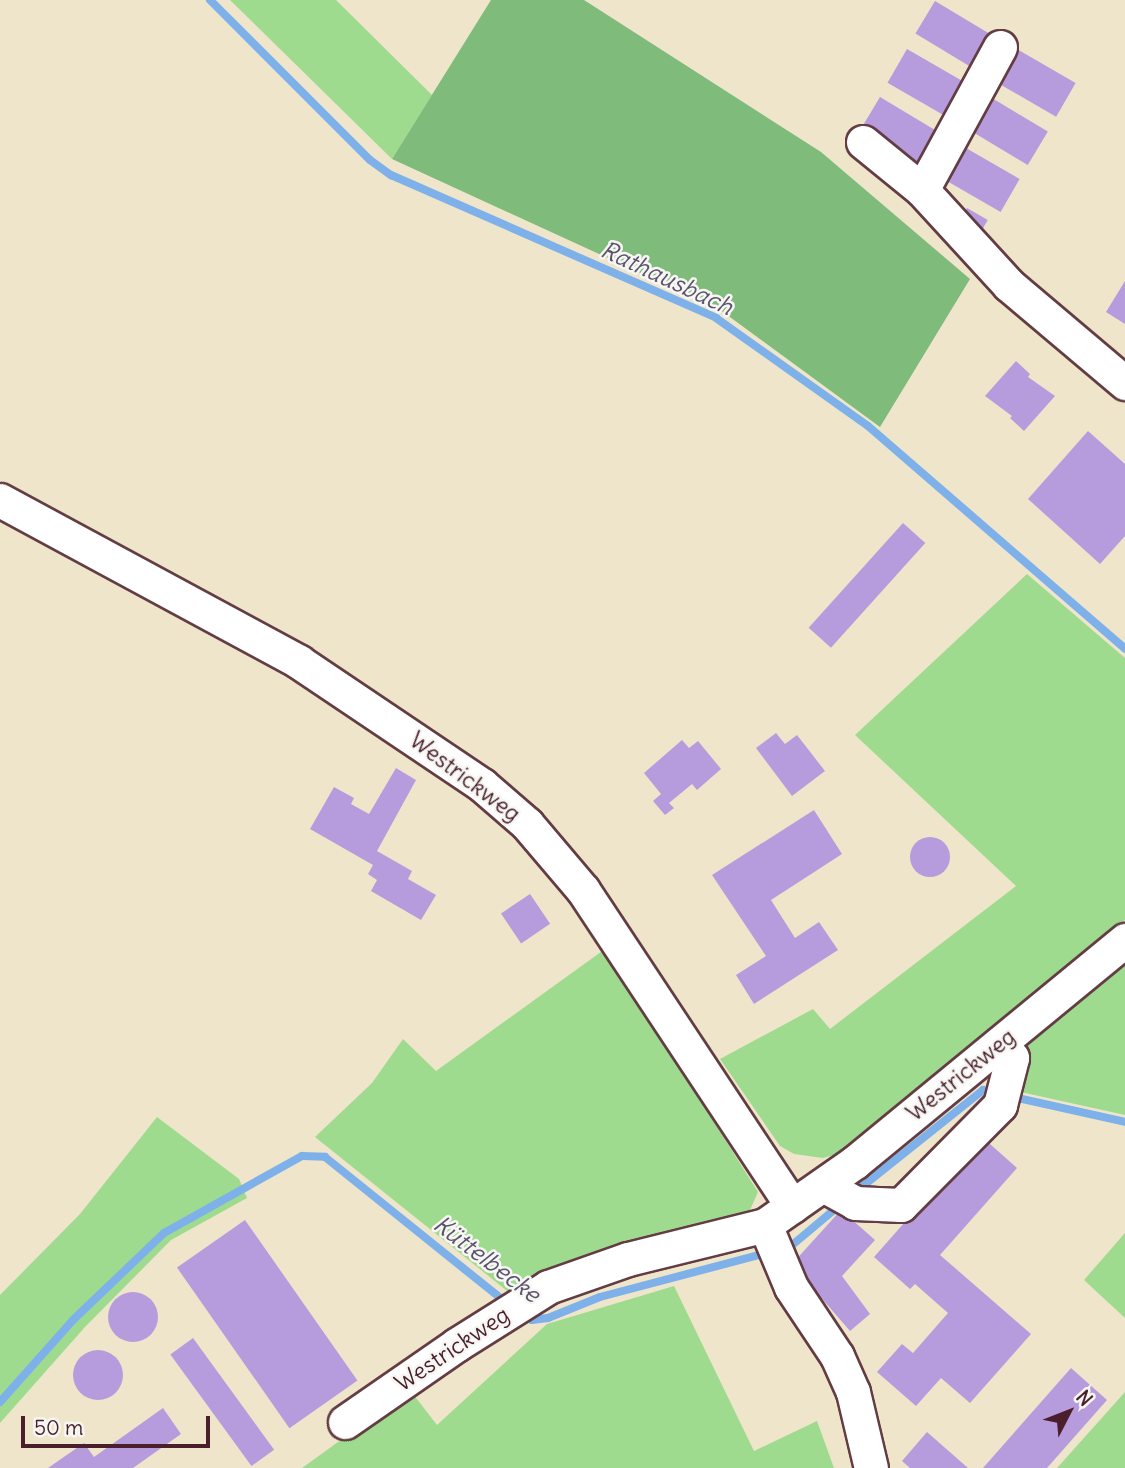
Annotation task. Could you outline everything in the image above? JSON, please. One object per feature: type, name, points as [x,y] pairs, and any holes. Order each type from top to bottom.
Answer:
[{"type":"street","points":[[922,190],[1000,47]]},
{"type":"street","points":[[863,142],[922,190],[1009,285],[1125,383]]},
{"type":"street","name":"Westrickweg","points":[[0,500],[299,662],[482,785],[527,824],[583,890],[793,1206]]},
{"type":"street","name":"Westrickweg","points":[[345,1422],[456,1345],[548,1287],[628,1259],[765,1225],[855,1162],[1125,940]]},
{"type":"street","points":[[823,1185],[855,1203],[901,1205],[1000,1105],[1012,1058],[1001,1042]]},
{"type":"street","points":[[765,1225],[792,1287],[837,1356],[853,1392],[871,1468]]},
{"type":"green space","points":[[230,0],[336,0],[432,95],[392,159]]},
{"type":"green space","points":[[491,0],[584,0],[821,152],[970,279],[880,427],[719,309],[392,159]]},
{"type":"green space","points":[[1027,574],[1125,658],[1125,920],[992,1031],[837,1154],[823,1158],[794,1154],[780,1146],[720,1059],[813,1009],[830,1029],[1016,886],[855,735]]},
{"type":"green space","points":[[605,949],[758,1192],[747,1217],[511,1294],[315,1137],[372,1083],[403,1039],[436,1071]]},
{"type":"green space","points":[[1125,956],[1125,1115],[1016,1091],[1029,1040]]},
{"type":"green space","points":[[157,1117],[239,1179],[247,1198],[171,1240],[85,1327],[0,1423],[0,1295],[80,1214]]},
{"type":"green space","points":[[1125,1233],[1125,1318],[1084,1280]]},
{"type":"green space","points":[[674,1286],[754,1451],[817,1421],[834,1468],[302,1468],[410,1390],[437,1425],[547,1324]]},
{"type":"green space","points":[[1125,1392],[1125,1468],[1057,1468]]},
{"type":"building","points":[[935,1],[996,38],[976,70],[915,34]]},
{"type":"building","points":[[1015,48],[1076,83],[1056,117],[996,82]]},
{"type":"building","points":[[907,49],[969,85],[950,119],[888,83]]},
{"type":"building","points":[[987,95],[1048,132],[1028,165],[967,128]]},
{"type":"building","points":[[880,97],[941,134],[921,167],[860,130]]},
{"type":"building","points":[[959,144],[1020,179],[1001,212],[940,177]]},
{"type":"building","points":[[967,208],[988,220],[981,231],[960,219]]},
{"type":"building","points":[[1125,281],[1125,324],[1106,312]]},
{"type":"building","points":[[1016,361],[1030,374],[1028,377],[1055,396],[1024,431],[1010,418],[1012,416],[985,396]]},
{"type":"building","points":[[1088,431],[1125,464],[1125,536],[1100,564],[1028,499]]},
{"type":"building","points":[[903,523],[925,543],[831,648],[809,628]]},
{"type":"building","points":[[776,733],[785,744],[797,735],[825,771],[792,796],[756,748]]},
{"type":"building","points":[[682,740],[689,748],[698,741],[721,769],[697,790],[692,784],[669,803],[674,808],[665,815],[653,801],[661,794],[644,773]]},
{"type":"building","points":[[396,768],[416,780],[377,851],[412,871],[408,879],[436,895],[421,920],[371,891],[377,880],[368,874],[373,865],[310,829],[334,787],[354,798],[351,804],[369,814]]},
{"type":"building","points":[[814,810],[842,854],[771,900],[795,938],[819,922],[838,950],[754,1004],[736,975],[766,956],[712,875]]},
{"type":"building","points":[[930,837],[944,843],[950,857],[944,871],[930,877],[916,871],[910,857],[916,843]]},
{"type":"building","points":[[530,894],[550,924],[521,943],[501,914]]},
{"type":"building","points":[[981,1136],[1017,1168],[940,1255],[1031,1334],[970,1403],[941,1378],[916,1406],[877,1372],[902,1344],[913,1353],[948,1313],[915,1284],[910,1289],[874,1257]]},
{"type":"building","points":[[841,1210],[875,1240],[842,1276],[870,1314],[850,1331],[792,1264]]},
{"type":"building","points":[[245,1220],[357,1381],[289,1428],[177,1268]]},
{"type":"building","points":[[133,1292],[151,1299],[158,1317],[151,1335],[133,1342],[115,1335],[108,1317],[115,1299]]},
{"type":"building","points":[[193,1338],[274,1450],[251,1466],[170,1354]]},
{"type":"building","points":[[98,1350],[116,1357],[123,1375],[116,1393],[98,1400],[80,1393],[73,1375],[80,1357]]},
{"type":"building","points":[[1071,1368],[1107,1400],[1047,1468],[983,1468]]},
{"type":"building","points":[[163,1408],[181,1434],[133,1468],[48,1468],[84,1443],[94,1457]]},
{"type":"building","points":[[927,1432],[968,1468],[910,1468],[902,1461]]},
{"type":"waterway","name":"Rathausbach","points":[[210,0],[370,160],[391,175],[716,318],[868,426],[1125,649]]},
{"type":"waterway","name":"Küttelbecke","points":[[854,1193],[983,1090],[997,1093]]},
{"type":"waterway","name":"Küttelbecke","points":[[1009,1096],[1125,1122]]},
{"type":"waterway","name":"Küttelbecke","points":[[0,1402],[73,1320],[164,1233],[302,1156],[325,1157],[508,1304]]},
{"type":"waterway","name":"Küttelbecke","points":[[782,1248],[791,1246],[841,1204]]},
{"type":"waterway","name":"Küttelbecke","points":[[522,1313],[532,1320],[548,1318],[600,1297],[770,1252]]}]
